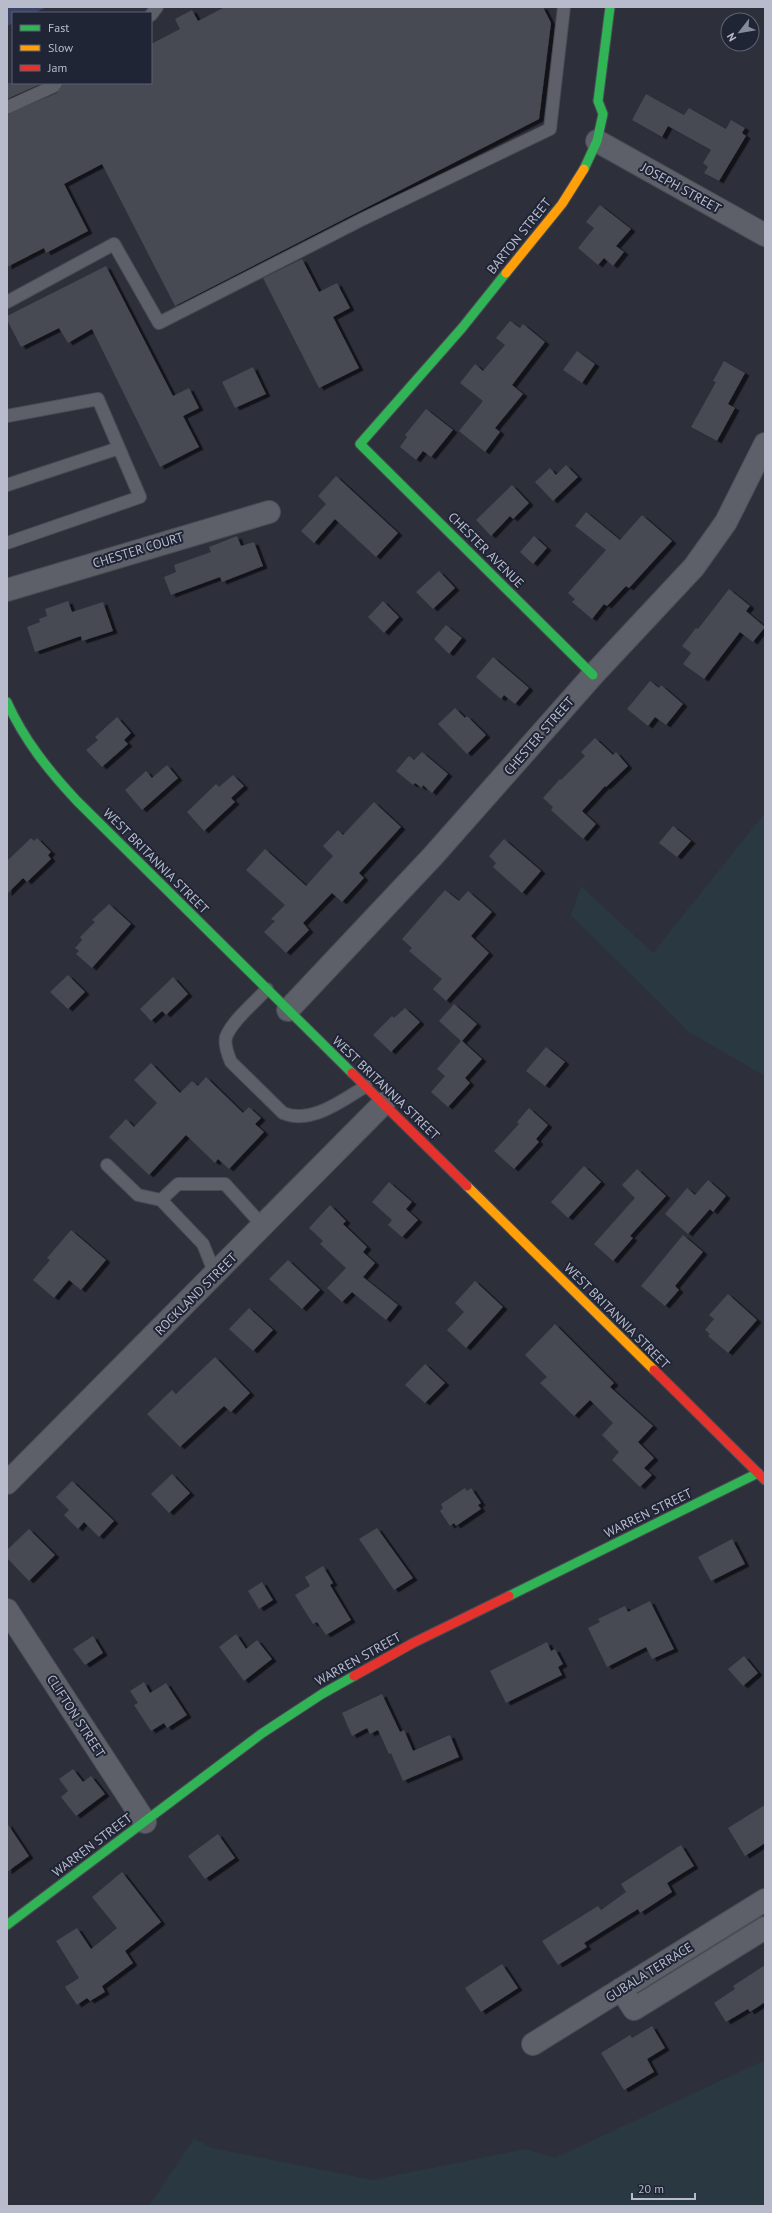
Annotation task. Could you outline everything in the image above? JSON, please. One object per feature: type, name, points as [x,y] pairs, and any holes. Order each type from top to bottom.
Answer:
[{"type":"street","name":"BARTON STREET","points":[[360,444],[462,328],[562,204],[583,171],[597,141],[604,114],[598,101],[610,7]]},
{"type":"street","name":"JOSEPH STREET","points":[[597,141],[765,235]]},
{"type":"street","name":"CHESTER AVENUE","points":[[360,444],[593,675]]},
{"type":"street","name":"CHESTER STREET","points":[[288,1010],[433,856],[593,675],[702,558],[726,522],[765,444]]},
{"type":"street","name":"CHESTER COURT","points":[[7,590],[269,512]]},
{"type":"street","name":"WEST BRITANNIA STREET","points":[[7,702],[29,746],[77,801],[761,1476]]},
{"type":"street","name":"ROCKLAND STREET","points":[[7,1483],[264,1226],[384,1103]]},
{"type":"street","name":"WARREN STREET","points":[[7,1925],[260,1734],[342,1682],[413,1643],[761,1476]]},
{"type":"street","name":"CLIFTON STREET","points":[[7,1610],[145,1822]]},
{"type":"street","name":"GUBALA TERRACE","points":[[533,2044],[765,1900]]},
{"type":"street","points":[[622,1989],[634,2009],[765,1928]]},
{"type":"lane","points":[[7,302],[114,244],[159,323],[363,219],[550,130],[564,7]]},
{"type":"lane","points":[[8,107],[54,86],[55,84]]},
{"type":"lane","points":[[7,416],[98,399],[140,497],[7,543]]},
{"type":"lane","points":[[7,485],[119,448]]},
{"type":"lane","points":[[267,989],[234,1025],[226,1038],[227,1051],[231,1062],[283,1113],[292,1117],[322,1111],[366,1086]]},
{"type":"lane","points":[[107,1165],[138,1195],[161,1200],[203,1244],[215,1274]]},
{"type":"lane","points":[[161,1200],[178,1184],[225,1184],[264,1226]]},
{"type":"shaded area","points":[[765,813],[765,1076],[689,1032],[571,915],[581,886],[653,953]]},
{"type":"shaded area","points":[[765,2060],[765,2206],[149,2206],[194,2139],[212,2148],[373,2180],[525,2149],[555,2158]]},
{"type":"water","points":[[7,7],[47,7],[36,12],[12,12],[12,24],[7,26]]},
{"type":"building","points":[[225,7],[543,7],[551,23],[539,119],[175,306],[102,164],[64,184],[88,231],[46,253],[44,248],[7,267],[7,114],[57,93],[62,84],[152,84],[152,43],[180,29],[175,19],[192,10],[198,21]]},
{"type":"building","points":[[7,83],[41,84],[7,99]]},
{"type":"building","points":[[646,94],[684,115],[689,108],[726,129],[731,120],[745,128],[742,133],[746,136],[719,181],[704,173],[708,167],[703,163],[711,150],[668,126],[662,137],[632,120]]},
{"type":"building","points":[[600,205],[631,229],[616,246],[624,252],[613,266],[604,258],[598,265],[578,248],[594,228],[586,222]]},
{"type":"building","points":[[302,259],[319,292],[337,283],[350,308],[333,317],[359,368],[319,388],[263,278]]},
{"type":"building","points":[[106,266],[173,396],[189,388],[199,408],[183,416],[199,447],[160,467],[92,329],[68,343],[59,328],[21,347],[7,320],[7,316]]},
{"type":"building","points":[[510,321],[520,328],[523,324],[545,342],[512,385],[523,394],[495,428],[500,432],[485,452],[459,431],[483,401],[460,383],[475,364],[483,371],[505,345],[496,338]]},
{"type":"building","points":[[577,351],[595,364],[582,383],[563,370]]},
{"type":"building","points":[[724,361],[745,373],[728,404],[735,408],[717,441],[691,427],[716,382],[713,381]]},
{"type":"building","points":[[253,367],[266,394],[235,408],[222,382]]},
{"type":"building","points":[[426,409],[453,430],[431,457],[423,451],[416,460],[400,447],[407,437],[405,435]]},
{"type":"building","points":[[566,465],[578,477],[553,501],[535,482],[550,468],[556,475]]},
{"type":"building","points":[[336,476],[398,533],[376,557],[335,519],[314,543],[301,531],[326,504],[318,496]]},
{"type":"building","points":[[512,485],[529,503],[513,519],[510,516],[491,536],[476,520]]},
{"type":"building","points":[[586,512],[620,540],[642,515],[672,541],[629,588],[626,586],[607,606],[604,604],[592,619],[572,602],[575,599],[568,593],[606,550],[575,526]]},
{"type":"building","points":[[237,536],[241,546],[254,542],[263,566],[222,582],[220,577],[171,595],[164,577],[176,572],[174,565],[211,552],[209,547]]},
{"type":"building","points":[[534,536],[547,548],[533,564],[520,552]]},
{"type":"building","points":[[439,571],[455,588],[433,609],[416,592]]},
{"type":"building","points":[[729,589],[750,606],[746,611],[765,627],[753,642],[740,632],[704,679],[683,664],[691,653],[682,646],[696,628],[698,629]]},
{"type":"building","points":[[68,601],[72,612],[103,602],[113,631],[82,641],[81,636],[35,652],[27,627],[40,622],[39,619],[47,616],[45,609]]},
{"type":"building","points":[[383,601],[399,617],[384,633],[368,617]]},
{"type":"building","points":[[446,625],[462,638],[449,654],[434,639]]},
{"type":"building","points":[[493,657],[529,688],[515,704],[504,695],[501,699],[476,677]]},
{"type":"building","points":[[650,681],[659,688],[661,685],[683,704],[666,725],[655,717],[648,726],[627,709]]},
{"type":"building","points":[[455,708],[465,718],[467,716],[486,735],[467,754],[438,724]]},
{"type":"building","points":[[117,717],[131,733],[124,740],[128,744],[102,767],[86,750],[98,740],[95,737]]},
{"type":"building","points":[[595,738],[613,755],[616,752],[628,766],[606,787],[605,786],[582,811],[596,824],[583,839],[551,810],[553,807],[543,798],[560,779],[561,780],[585,756],[581,752]]},
{"type":"building","points":[[422,752],[448,774],[432,793],[423,785],[422,788],[415,783],[413,785],[396,771],[409,756],[414,760]]},
{"type":"building","points":[[167,765],[178,778],[142,810],[125,790],[146,771],[152,778]]},
{"type":"building","points":[[233,775],[244,786],[231,798],[235,802],[204,831],[187,812],[216,784],[219,787]]},
{"type":"building","points":[[374,802],[401,827],[359,873],[364,878],[342,902],[332,893],[303,923],[309,930],[286,953],[264,932],[275,921],[271,919],[285,905],[246,870],[265,849],[306,886],[333,856],[323,846],[338,830],[343,835]]},
{"type":"building","points":[[673,826],[691,841],[677,857],[659,843]]},
{"type":"building","points":[[31,838],[34,841],[37,838],[51,852],[48,855],[51,859],[27,882],[23,878],[7,894],[7,861]]},
{"type":"building","points":[[504,839],[541,871],[522,893],[493,867],[496,863],[489,856]]},
{"type":"building","points":[[445,890],[459,901],[468,891],[492,912],[471,936],[489,953],[446,1001],[433,989],[442,979],[409,951],[412,948],[402,939]]},
{"type":"building","points":[[109,904],[131,924],[92,968],[76,954],[79,951],[75,948],[82,940],[80,937],[95,922],[92,920]]},
{"type":"building","points":[[68,975],[85,992],[68,1009],[50,992]]},
{"type":"building","points":[[173,977],[188,994],[166,1015],[162,1011],[151,1021],[140,1009]]},
{"type":"building","points":[[454,1004],[477,1024],[462,1041],[482,1059],[465,1078],[470,1083],[448,1107],[431,1092],[445,1076],[437,1069],[461,1041],[439,1021]]},
{"type":"building","points":[[405,1008],[420,1022],[391,1052],[373,1035],[392,1016],[394,1018]]},
{"type":"building","points":[[546,1047],[565,1062],[545,1086],[526,1071]]},
{"type":"building","points":[[151,1063],[180,1093],[192,1081],[198,1086],[206,1077],[243,1113],[249,1107],[261,1118],[255,1124],[264,1132],[229,1169],[218,1159],[215,1163],[186,1135],[149,1175],[109,1137],[126,1119],[134,1127],[157,1103],[134,1080]]},
{"type":"building","points":[[529,1108],[548,1125],[536,1139],[539,1142],[514,1169],[494,1151],[519,1124],[517,1122]]},
{"type":"building","points":[[584,1166],[601,1182],[568,1218],[551,1202]]},
{"type":"building","points":[[637,1169],[666,1196],[630,1236],[633,1238],[613,1261],[594,1244],[635,1198],[622,1185]]},
{"type":"building","points":[[708,1180],[726,1196],[713,1212],[710,1209],[688,1234],[665,1214],[687,1188],[695,1195]]},
{"type":"building","points":[[389,1182],[412,1202],[406,1209],[418,1220],[402,1237],[388,1225],[392,1220],[372,1202]]},
{"type":"building","points":[[330,1205],[346,1221],[343,1224],[367,1247],[363,1252],[375,1263],[363,1277],[398,1305],[386,1320],[352,1292],[342,1302],[327,1288],[346,1268],[320,1244],[323,1241],[309,1228]]},
{"type":"building","points":[[71,1230],[106,1260],[81,1290],[69,1280],[54,1298],[33,1280],[50,1260],[47,1258]]},
{"type":"building","points":[[683,1235],[703,1252],[675,1286],[679,1290],[665,1306],[641,1286]]},
{"type":"building","points":[[288,1260],[320,1290],[302,1309],[269,1279]]},
{"type":"building","points":[[475,1281],[503,1307],[466,1348],[447,1330],[464,1312],[455,1303]]},
{"type":"building","points":[[728,1294],[757,1320],[728,1353],[708,1336],[710,1334],[705,1330],[714,1319],[709,1315]]},
{"type":"building","points":[[249,1308],[273,1330],[253,1351],[229,1329]]},
{"type":"building","points":[[555,1324],[614,1383],[610,1387],[653,1426],[638,1442],[654,1458],[644,1468],[652,1475],[640,1487],[612,1460],[619,1452],[602,1435],[613,1423],[590,1400],[574,1416],[540,1383],[547,1377],[525,1355]]},
{"type":"building","points":[[215,1357],[250,1393],[231,1412],[224,1406],[180,1447],[147,1414],[172,1390],[176,1394]]},
{"type":"building","points":[[425,1364],[445,1383],[425,1403],[405,1385]]},
{"type":"building","points":[[172,1474],[190,1493],[169,1513],[151,1494]]},
{"type":"building","points":[[72,1481],[114,1521],[99,1537],[84,1522],[78,1529],[64,1515],[69,1510],[56,1497]]},
{"type":"building","points":[[465,1488],[467,1491],[471,1488],[481,1503],[478,1505],[481,1509],[456,1526],[454,1523],[450,1526],[440,1511],[443,1508],[441,1504]]},
{"type":"building","points":[[377,1528],[413,1578],[394,1590],[359,1539]]},
{"type":"building","points":[[29,1529],[55,1555],[29,1581],[7,1558],[7,1550]]},
{"type":"building","points":[[732,1539],[745,1564],[711,1581],[698,1557]]},
{"type":"building","points":[[323,1566],[333,1583],[330,1585],[351,1620],[326,1635],[317,1622],[313,1624],[295,1595],[310,1586],[305,1577]]},
{"type":"building","points":[[262,1582],[273,1600],[259,1609],[248,1591]]},
{"type":"building","points":[[650,1601],[674,1649],[652,1659],[646,1647],[607,1667],[588,1628],[600,1622],[598,1619],[625,1606],[628,1612]]},
{"type":"building","points":[[236,1634],[246,1649],[257,1640],[272,1659],[244,1681],[219,1647]]},
{"type":"building","points":[[93,1636],[103,1653],[85,1665],[73,1649]]},
{"type":"building","points":[[547,1642],[551,1651],[555,1649],[563,1664],[558,1667],[562,1675],[506,1703],[490,1671]]},
{"type":"building","points":[[744,1656],[758,1673],[743,1686],[728,1669]]},
{"type":"building","points":[[144,1682],[150,1693],[166,1683],[187,1715],[167,1728],[164,1723],[151,1731],[134,1705],[138,1703],[130,1691]]},
{"type":"building","points":[[382,1694],[400,1732],[404,1730],[413,1751],[450,1735],[459,1757],[403,1781],[391,1753],[389,1754],[378,1730],[370,1734],[367,1728],[352,1736],[342,1713]]},
{"type":"building","points":[[73,1769],[83,1782],[91,1776],[105,1794],[76,1816],[61,1797],[68,1791],[59,1779]]},
{"type":"building","points":[[765,1805],[765,1843],[745,1856],[728,1828]]},
{"type":"building","points":[[7,1823],[29,1856],[7,1872]]},
{"type":"building","points":[[218,1834],[235,1858],[205,1879],[188,1856]]},
{"type":"building","points":[[681,1845],[694,1866],[667,1883],[672,1892],[640,1913],[638,1909],[584,1943],[587,1947],[558,1965],[542,1941],[598,1906],[601,1910],[626,1892],[621,1884]]},
{"type":"building","points":[[122,1872],[161,1922],[125,1951],[133,1963],[102,1986],[105,1992],[90,2001],[87,1998],[77,2005],[65,1987],[79,1978],[56,1941],[77,1928],[91,1949],[117,1928],[92,1897]]},
{"type":"building","points":[[502,1964],[518,1988],[481,2012],[465,1988]]},
{"type":"building","points":[[765,1965],[765,2002],[750,2012],[748,2009],[726,2022],[714,2003],[735,1989],[733,1986]]},
{"type":"building","points":[[652,2026],[665,2048],[647,2059],[654,2072],[624,2090],[601,2053],[630,2035],[632,2038]]},
{"type":"traffic: fast","points":[[584,169],[597,141],[603,114],[598,101],[610,7]]},
{"type":"traffic: fast","points":[[506,273],[462,328],[360,444],[593,675]]},
{"type":"traffic: fast","points":[[7,702],[29,742],[77,801],[352,1073]]},
{"type":"traffic: fast","points":[[509,1596],[758,1473]]},
{"type":"traffic: fast","points":[[7,1925],[261,1734],[322,1694],[354,1676]]},
{"type":"traffic: slow","points":[[506,273],[562,204],[584,169]]},
{"type":"traffic: slow","points":[[467,1186],[654,1370]]},
{"type":"traffic: jam","points":[[352,1073],[467,1186]]},
{"type":"traffic: jam","points":[[654,1370],[765,1480]]},
{"type":"traffic: jam","points":[[354,1676],[413,1643],[509,1596]]}]
